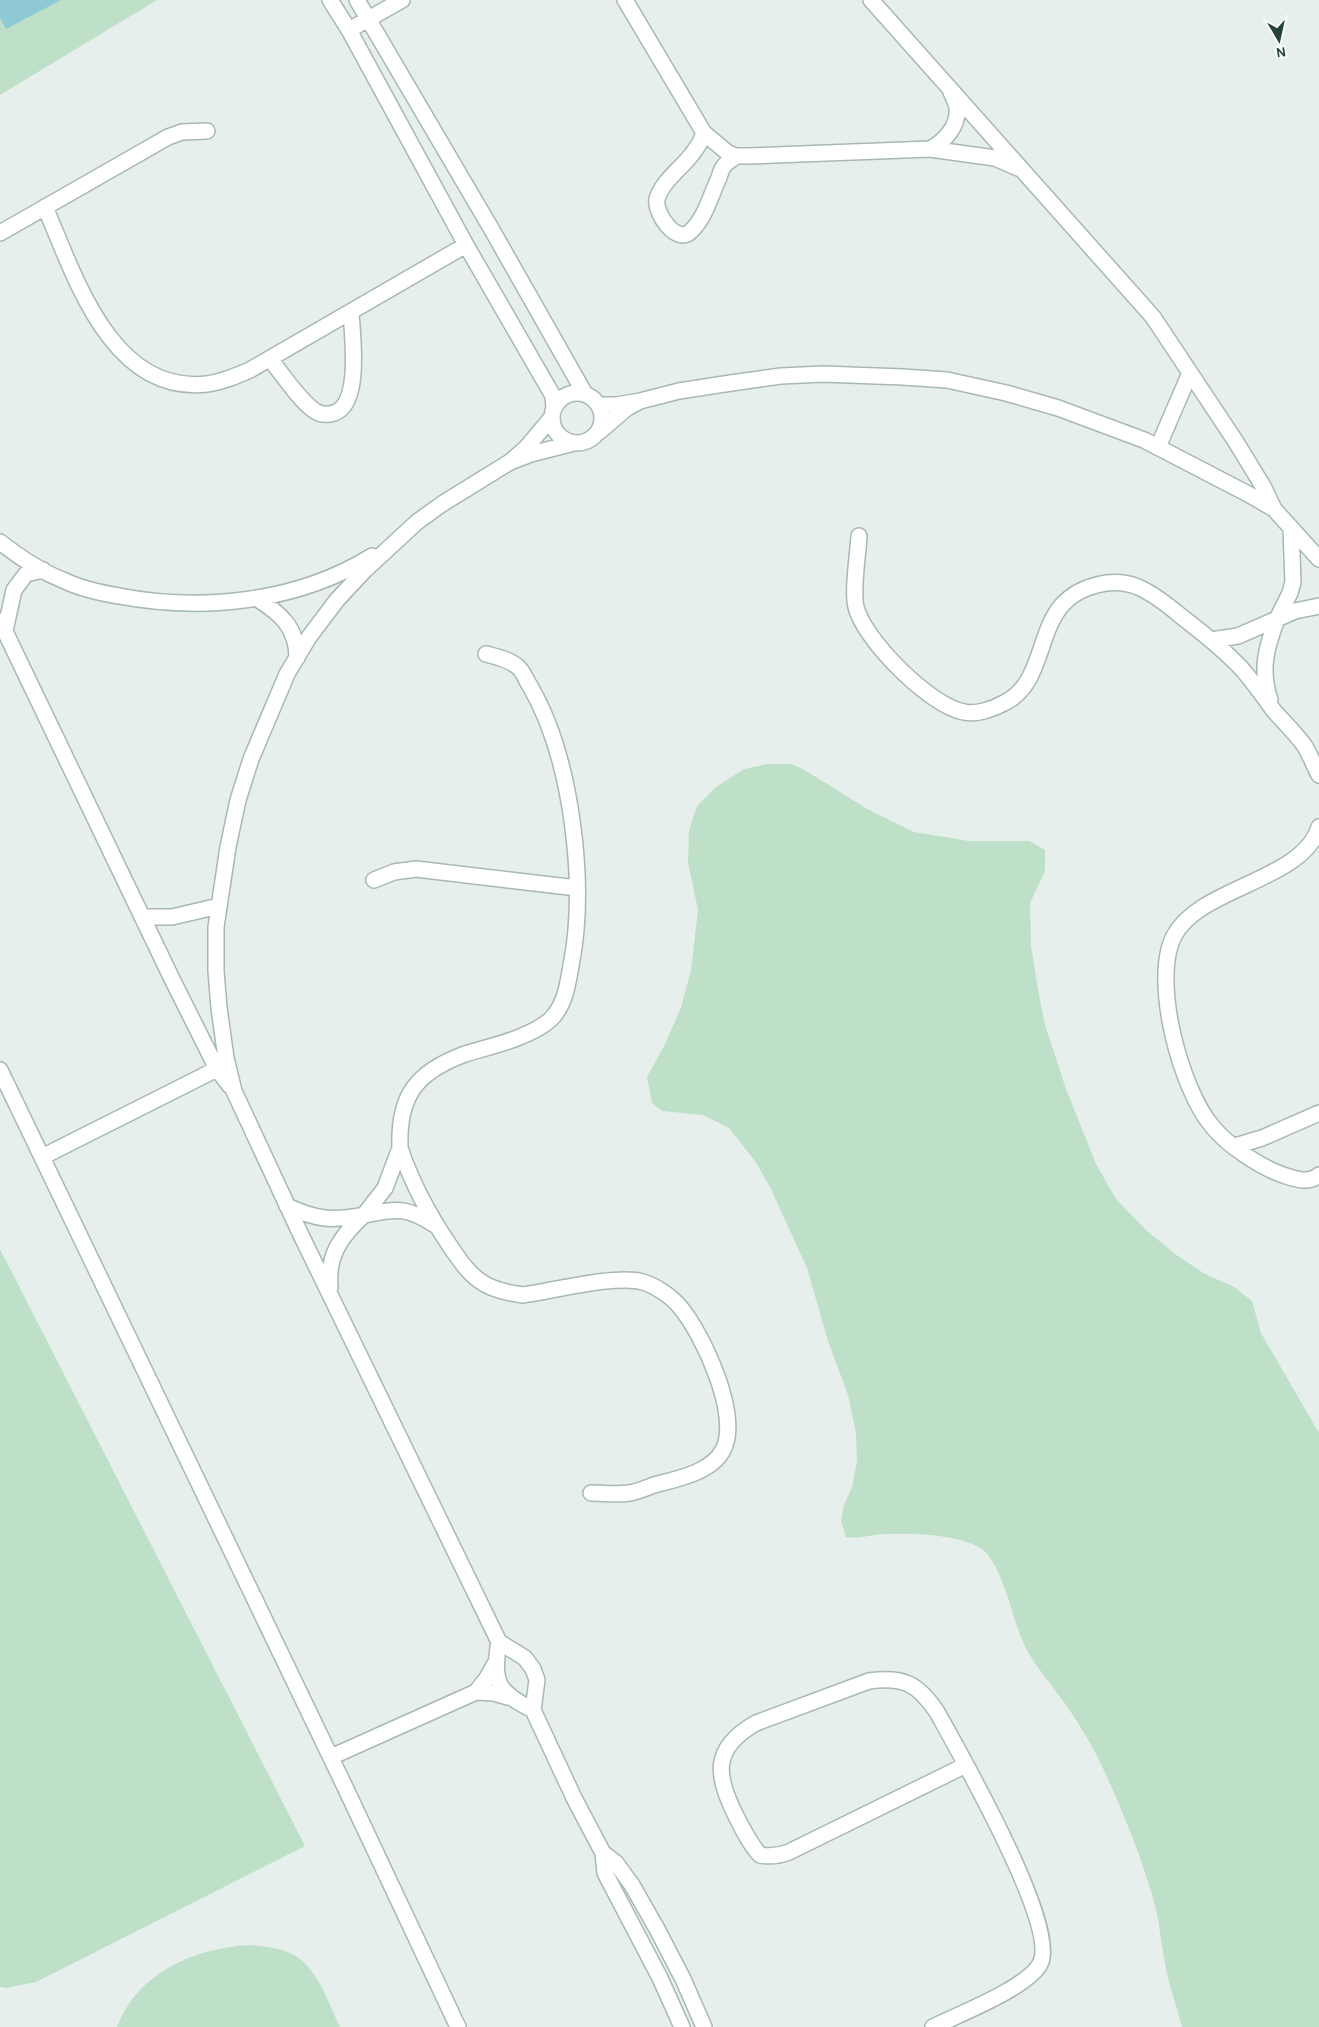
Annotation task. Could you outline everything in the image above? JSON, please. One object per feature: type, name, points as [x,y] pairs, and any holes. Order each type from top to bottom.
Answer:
[{"type":"street","points":[[330,0],[349,30],[466,245],[553,396],[556,432],[567,441],[574,443]]},
{"type":"street","points":[[357,0],[585,394]]},
{"type":"street","points":[[349,30],[402,0]]},
{"type":"street","points":[[625,0],[704,133],[728,153],[736,156],[930,149],[995,158],[1021,169]]},
{"type":"street","points":[[871,0],[1153,317],[1241,450],[1264,488],[1274,509],[1319,559]]},
{"type":"street","points":[[930,149],[941,144],[949,135],[954,122],[957,108],[950,88]]},
{"type":"street","points":[[0,234],[168,136],[182,132],[207,131]]},
{"type":"street","points":[[704,133],[695,151],[665,185],[657,199],[657,208],[662,218],[678,235],[690,233],[696,225],[724,166],[736,156]]},
{"type":"street","points":[[45,208],[91,308],[116,347],[149,374],[186,384],[206,384],[227,380],[243,374],[466,245]]},
{"type":"street","points":[[270,359],[309,406],[318,413],[328,414],[337,411],[345,403],[351,387],[353,367],[351,312]]},
{"type":"street","points":[[1158,447],[1190,373]]},
{"type":"street","points":[[599,406],[617,405],[679,391],[781,376],[823,374],[903,376],[947,380],[1006,393],[1058,408],[1158,447],[1274,509]]},
{"type":"street","points":[[222,1063],[216,971],[216,927],[228,847],[238,800],[250,759],[287,674],[309,637],[338,600],[394,542],[442,504],[510,462],[526,448],[553,413],[558,402],[570,394],[591,396],[599,406],[603,419],[599,432]]},
{"type":"street","points":[[510,462],[531,454],[588,441],[626,408],[640,401]]},
{"type":"street","points":[[1273,708],[1265,685],[1264,668],[1270,637],[1293,582],[1291,529]]},
{"type":"street","points":[[859,536],[855,606],[861,620],[883,652],[919,687],[955,710],[966,713],[1006,703],[1018,693],[1029,679],[1052,620],[1062,605],[1073,595],[1096,585],[1125,583],[1138,587],[1163,602],[1242,669],[1304,746],[1319,776]]},
{"type":"street","points":[[0,542],[43,570],[65,581],[95,592],[174,603],[207,603],[256,598],[324,580],[357,565],[394,542]]},
{"type":"street","points":[[43,570],[26,574],[14,590],[2,626],[143,918],[222,1063],[287,1206],[499,1642],[525,1658],[534,1669],[537,1680],[533,1710],[574,1798],[603,1853],[605,1873],[660,1978],[682,2027]]},
{"type":"street","points":[[256,598],[279,613],[287,624],[297,645],[297,658]]},
{"type":"street","points":[[1210,640],[1238,636],[1295,611],[1319,606]]},
{"type":"street","points":[[331,1297],[329,1273],[332,1258],[347,1230],[364,1215],[384,1188],[400,1148],[401,1114],[412,1088],[437,1067],[465,1054],[510,1042],[529,1034],[543,1025],[556,1014],[563,1001],[567,986],[573,956],[577,888],[573,834],[559,762],[540,703],[519,667],[508,660],[486,654]]},
{"type":"street","points":[[1319,828],[1312,842],[1295,858],[1189,918],[1179,927],[1169,949],[1165,991],[1182,1064],[1200,1109],[1211,1126],[1252,1159],[1278,1173],[1306,1181],[1319,1175]]},
{"type":"street","points":[[374,880],[394,872],[416,869],[577,888]]},
{"type":"street","points":[[143,918],[172,918],[219,906]]},
{"type":"street","points":[[42,1157],[222,1063]]},
{"type":"street","points":[[0,1070],[331,1757],[458,2027]]},
{"type":"street","points":[[1235,1146],[1262,1138],[1319,1113]]},
{"type":"street","points":[[400,1148],[409,1174],[435,1225],[471,1274],[494,1288],[523,1295],[622,1279],[641,1281],[667,1295],[680,1306],[690,1320],[714,1365],[723,1396],[728,1420],[727,1438],[723,1450],[716,1460],[690,1474],[628,1494],[591,1493]]},
{"type":"street","points":[[287,1206],[313,1217],[332,1219],[402,1210],[418,1214],[435,1225]]},
{"type":"street","points":[[499,1642],[496,1662],[498,1682],[508,1697]]},
{"type":"street","points":[[476,1692],[496,1662]]},
{"type":"street","points":[[933,2027],[1020,1984],[1040,1965],[1043,1957],[1043,1945],[1037,1917],[996,1820],[966,1765],[928,1698],[911,1683],[885,1679],[870,1681],[781,1712],[742,1731],[725,1753],[721,1765],[721,1780],[725,1795],[753,1847],[760,1855],[778,1856],[872,1813],[966,1765]]},
{"type":"street","points":[[331,1757],[476,1692],[494,1693],[508,1697],[533,1710]]},
{"type":"street","points":[[603,1853],[616,1863],[657,1929],[683,1979],[704,2027]]},
{"type":"green space","points":[[0,0],[157,0],[0,95]]},
{"type":"green space","points":[[767,764],[791,764],[803,769],[869,810],[914,832],[969,841],[1029,841],[1045,850],[1045,871],[1030,903],[1031,945],[1038,990],[1045,1025],[1066,1089],[1096,1164],[1116,1199],[1145,1229],[1175,1254],[1205,1274],[1234,1287],[1252,1301],[1261,1333],[1319,1433],[1319,2027],[1182,2027],[1169,1983],[1156,1909],[1128,1825],[1103,1768],[1078,1722],[1034,1662],[1025,1646],[995,1566],[988,1555],[980,1548],[971,1543],[947,1537],[920,1534],[884,1534],[855,1538],[846,1537],[841,1520],[844,1505],[852,1487],[857,1462],[856,1433],[848,1395],[828,1341],[807,1268],[770,1187],[755,1161],[729,1128],[703,1115],[662,1111],[652,1103],[647,1077],[664,1046],[681,1008],[691,970],[698,910],[688,862],[689,830],[697,806],[716,787],[744,769]]},
{"type":"green space","points":[[0,1249],[305,1846],[36,1982],[6,1988],[0,1987]]},
{"type":"green space","points":[[248,1945],[280,1950],[292,1954],[305,1963],[323,1989],[340,2027],[117,2027],[126,2008],[139,1992],[153,1978],[170,1967],[188,1958],[207,1952],[227,1947]]},
{"type":"water","points":[[0,0],[61,0],[6,29],[0,18]]}]
